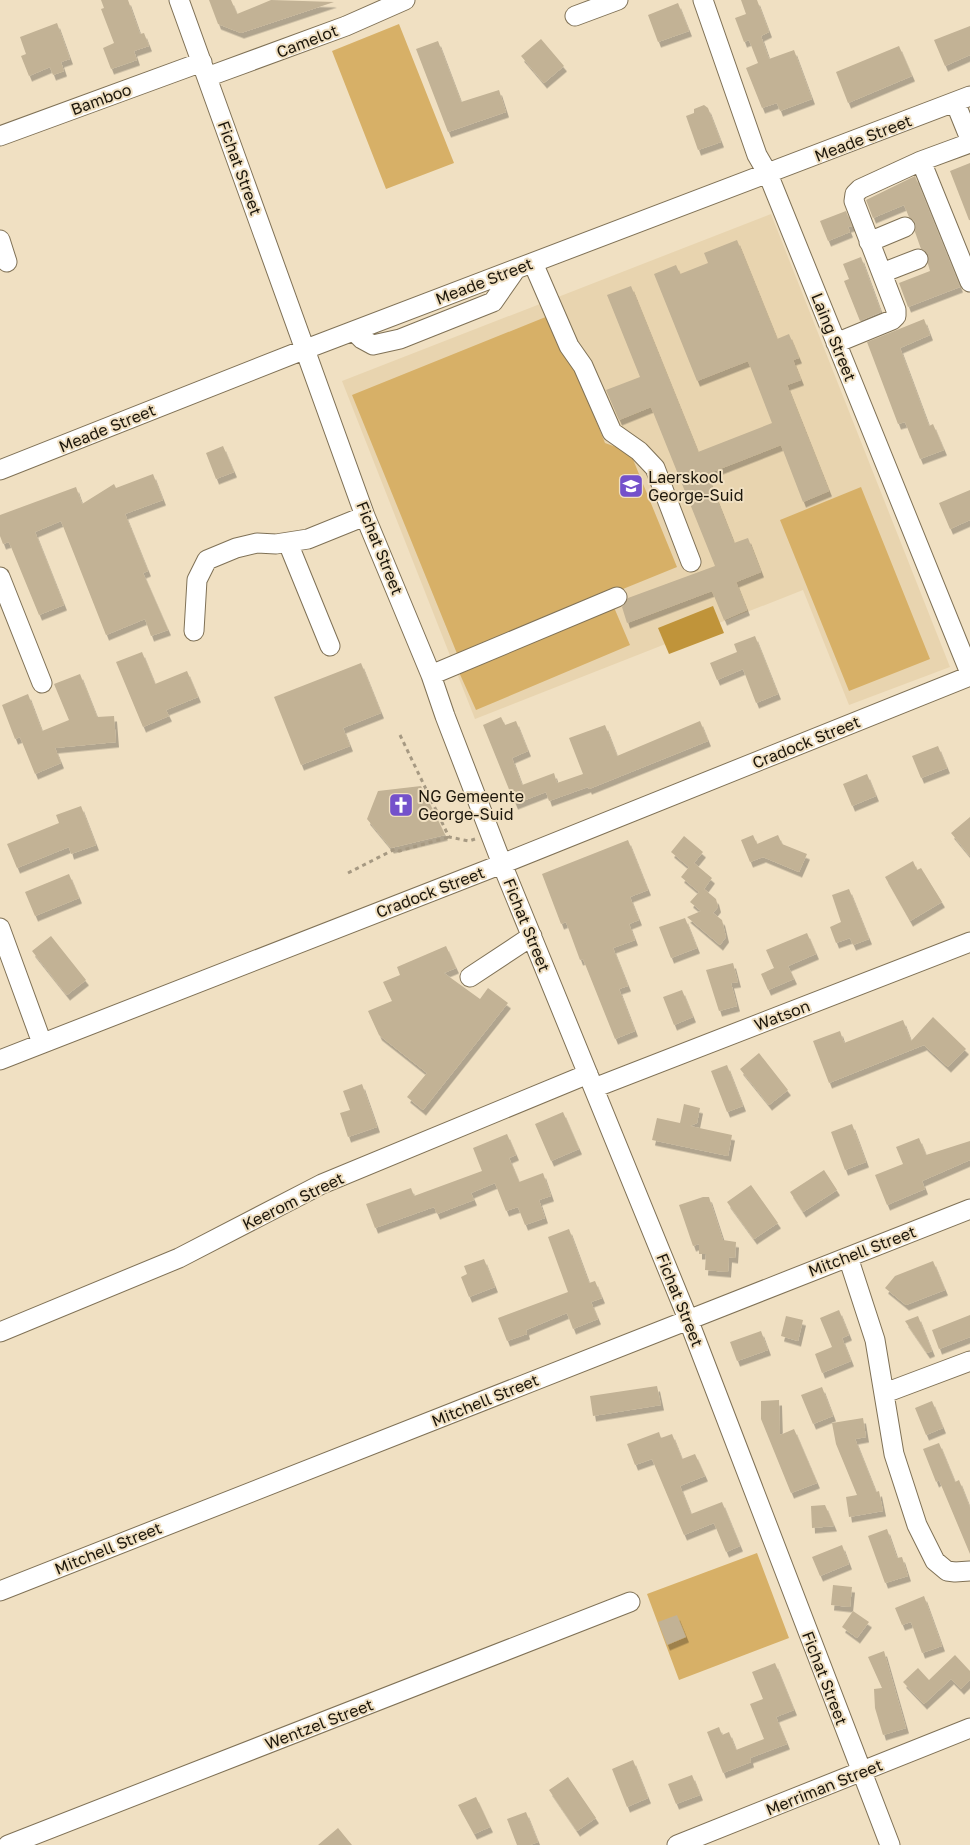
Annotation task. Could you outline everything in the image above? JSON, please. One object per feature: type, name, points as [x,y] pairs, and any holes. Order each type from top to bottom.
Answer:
[{"type":"street","name":"Fichat Street","points":[[179,0],[366,516],[431,675],[502,864],[688,1319],[890,1845]]},
{"type":"street","name":"Camelot","points":[[204,70],[346,26],[405,0]]},
{"type":"street","points":[[575,16],[618,0]]},
{"type":"street","name":"Laing Street","points":[[703,0],[757,156],[768,174],[970,675]]},
{"type":"street","name":"Bamboo","points":[[0,136],[204,70]]},
{"type":"street","points":[[962,99],[970,139]]},
{"type":"street","name":"Meade Street","points":[[0,470],[306,349],[962,99]]},
{"type":"street","points":[[836,343],[892,320],[896,316],[896,310],[854,201],[855,194],[860,189],[970,143]]},
{"type":"street","points":[[921,162],[970,282]]},
{"type":"street","points":[[869,242],[905,227]]},
{"type":"street","points":[[0,240],[7,262]]},
{"type":"street","points":[[882,273],[918,259]]},
{"type":"street","points":[[533,263],[569,346],[583,366],[612,432],[639,451],[655,468],[691,562]]},
{"type":"street","points":[[194,631],[197,580],[207,560],[236,548],[257,543],[288,543],[308,539],[366,516]]},
{"type":"street","points":[[288,543],[330,646]]},
{"type":"street","points":[[0,577],[42,683]]},
{"type":"street","points":[[431,675],[616,597]]},
{"type":"street","name":"Cradock Street","points":[[0,1060],[502,864],[970,675]]},
{"type":"street","points":[[0,928],[42,1043]]},
{"type":"street","points":[[470,977],[532,936]]},
{"type":"street","name":"Watson","points":[[591,1081],[970,942]]},
{"type":"street","name":"Keerom Street","points":[[0,1332],[179,1258],[322,1184],[591,1081]]},
{"type":"street","name":"Mitchell Street","points":[[0,1591],[970,1209]]},
{"type":"street","points":[[848,1257],[875,1340],[894,1454],[917,1524],[935,1560],[947,1570],[955,1572],[970,1571]]},
{"type":"street","points":[[885,1393],[970,1361]]},
{"type":"street","name":"Wentzel Street","points":[[8,1845],[630,1602]]},
{"type":"street","name":"Merriman Street","points":[[677,1845],[970,1728]]},
{"type":"path","points":[[400,735],[449,837]]},
{"type":"path","points":[[348,873],[395,849],[399,852],[449,837],[469,841],[490,834]]},
{"type":"shaded area","points":[[399,24],[454,163],[386,189],[332,51]]},
{"type":"shaded area","name":"Laerskool George-Suid","points":[[771,214],[950,667],[849,705],[803,590],[475,719],[342,381]]},
{"type":"shaded area","points":[[553,314],[605,443],[630,452],[677,567],[458,656],[352,395]]},
{"type":"shaded area","points":[[861,487],[930,659],[849,691],[780,520]]},
{"type":"shaded area","points":[[613,605],[630,645],[476,710],[458,670]]},
{"type":"shaded area","points":[[713,606],[724,633],[669,654],[658,628]]},
{"type":"shaded area","points":[[757,1553],[789,1638],[679,1680],[647,1594]]},
{"type":"building","points":[[101,0],[128,0],[140,34],[144,33],[149,46],[134,51],[137,60],[111,69],[103,48],[114,43],[101,9],[104,8]]},
{"type":"building","points":[[209,0],[231,0],[237,14],[271,0],[334,2],[241,33],[218,24]]},
{"type":"building","points":[[741,0],[757,0],[769,32],[761,36],[769,59],[794,50],[812,99],[780,111],[777,103],[762,108],[746,68],[758,63],[749,40],[744,42],[735,18],[746,14]]},
{"type":"building","points":[[678,3],[689,31],[658,42],[648,15]]},
{"type":"building","points":[[57,23],[70,59],[61,62],[64,71],[53,75],[50,67],[29,76],[21,56],[26,54],[20,37]]},
{"type":"building","points":[[970,26],[970,55],[945,66],[934,40]]},
{"type":"building","points":[[541,39],[564,66],[544,83],[521,56]]},
{"type":"building","points":[[438,41],[461,102],[499,90],[506,112],[448,132],[416,49]]},
{"type":"building","points":[[899,46],[912,76],[848,103],[836,72]]},
{"type":"building","points":[[704,105],[708,108],[721,142],[698,150],[686,116],[694,113],[694,109]]},
{"type":"building","points":[[970,163],[970,220],[969,220],[950,171]]},
{"type":"building","points":[[915,176],[960,287],[908,307],[899,283],[930,271],[928,254],[921,249],[915,232],[916,223],[909,217],[904,205],[873,218],[866,200]]},
{"type":"building","points":[[846,211],[852,226],[848,227],[850,232],[828,241],[820,221]]},
{"type":"building","points":[[737,240],[777,339],[789,334],[799,358],[793,360],[801,380],[787,385],[829,491],[803,502],[781,445],[707,474],[734,543],[748,538],[761,572],[736,582],[747,610],[724,620],[712,591],[627,623],[622,607],[628,598],[715,566],[651,407],[619,420],[606,390],[640,377],[607,295],[631,286],[698,452],[772,423],[748,361],[697,381],[654,274],[676,265],[680,274],[708,263],[704,253]]},
{"type":"building","points":[[861,257],[881,312],[860,321],[844,281],[849,279],[843,264]]},
{"type":"building","points":[[924,319],[930,335],[900,348],[929,426],[933,424],[944,450],[920,459],[905,422],[898,424],[867,342]]},
{"type":"building","points":[[223,446],[234,472],[216,479],[206,453]]},
{"type":"building","points":[[153,474],[163,500],[125,514],[148,571],[143,573],[168,630],[151,636],[145,619],[106,635],[61,521],[35,532],[64,605],[39,615],[9,542],[3,544],[0,536],[0,515],[76,487],[82,504],[114,484],[116,488]]},
{"type":"building","points":[[970,490],[970,520],[950,529],[939,503]]},
{"type":"building","points":[[755,636],[778,694],[756,703],[743,669],[717,680],[710,663],[737,652],[734,644]]},
{"type":"building","points":[[142,652],[155,684],[187,671],[198,697],[166,710],[169,716],[143,727],[116,662]]},
{"type":"building","points":[[361,663],[381,713],[343,728],[350,746],[301,765],[274,697]]},
{"type":"building","points":[[80,674],[97,717],[114,716],[116,742],[55,748],[61,763],[35,774],[20,737],[15,739],[2,705],[28,694],[42,731],[69,720],[54,684]]},
{"type":"building","points":[[501,717],[505,725],[516,721],[528,751],[512,758],[522,785],[554,773],[557,783],[583,774],[569,738],[605,725],[617,756],[700,721],[708,741],[589,789],[588,787],[549,801],[546,792],[515,804],[483,725]]},
{"type":"building","points":[[938,746],[947,768],[921,778],[912,756]]},
{"type":"building","points":[[867,774],[876,796],[852,806],[843,784]]},
{"type":"building","name":"NG Gemeente George-Suid","points":[[421,786],[445,835],[391,848],[367,819],[378,791]]},
{"type":"building","points":[[81,806],[96,845],[71,854],[69,847],[17,868],[7,844],[59,823],[56,815]]},
{"type":"building","points":[[970,817],[970,856],[951,833]]},
{"type":"building","points":[[753,835],[757,844],[778,835],[782,844],[807,854],[799,872],[763,857],[750,862],[741,840]]},
{"type":"building","points":[[684,836],[703,852],[694,863],[712,878],[704,889],[716,899],[718,907],[713,913],[722,920],[726,937],[720,945],[687,917],[701,911],[690,902],[699,892],[681,877],[689,867],[671,852]]},
{"type":"building","points":[[628,840],[648,890],[630,897],[639,920],[629,924],[635,940],[613,948],[628,986],[619,989],[635,1031],[615,1039],[583,959],[580,960],[566,922],[561,924],[542,874]]},
{"type":"building","points":[[913,861],[917,870],[921,868],[942,902],[910,921],[885,877]]},
{"type":"building","points":[[69,874],[79,898],[35,916],[25,892]]},
{"type":"building","points":[[849,889],[869,939],[853,945],[850,938],[836,943],[830,927],[841,922],[832,895]]},
{"type":"building","points":[[685,918],[697,948],[671,958],[659,927]]},
{"type":"building","points":[[807,933],[816,954],[788,966],[794,979],[768,990],[761,974],[774,968],[766,950]]},
{"type":"building","points":[[51,936],[86,980],[67,995],[32,951]]},
{"type":"building","points":[[446,946],[456,968],[444,973],[480,999],[488,988],[508,1003],[423,1110],[407,1097],[427,1073],[379,1035],[368,1011],[392,1001],[383,982],[400,975],[397,967]]},
{"type":"building","points":[[733,963],[738,982],[731,983],[737,1006],[719,1011],[706,970]]},
{"type":"building","points":[[682,990],[693,1017],[674,1025],[663,997]]},
{"type":"building","points":[[933,1017],[966,1049],[948,1067],[924,1045],[829,1083],[813,1041],[840,1031],[844,1043],[903,1020],[911,1041]]},
{"type":"building","points":[[759,1053],[788,1090],[769,1105],[740,1069]]},
{"type":"building","points":[[727,1065],[743,1106],[727,1112],[711,1071]]},
{"type":"building","points":[[362,1084],[377,1127],[348,1137],[340,1113],[350,1110],[343,1091]]},
{"type":"building","points":[[684,1104],[700,1108],[697,1123],[690,1126],[732,1135],[728,1156],[652,1140],[657,1118],[680,1123]]},
{"type":"building","points":[[563,1112],[579,1149],[551,1161],[535,1124]]},
{"type":"building","points":[[852,1124],[866,1162],[845,1170],[831,1132]]},
{"type":"building","points":[[507,1134],[516,1155],[509,1158],[519,1182],[543,1173],[551,1196],[539,1200],[545,1218],[525,1225],[518,1207],[506,1211],[495,1183],[471,1193],[474,1200],[437,1214],[434,1207],[375,1228],[366,1204],[411,1188],[414,1196],[482,1171],[473,1148]]},
{"type":"building","points":[[919,1138],[926,1155],[970,1141],[970,1160],[922,1181],[925,1189],[887,1205],[875,1175],[903,1164],[896,1147]]},
{"type":"building","points":[[824,1170],[837,1190],[803,1212],[790,1192]]},
{"type":"building","points":[[751,1185],[778,1223],[754,1239],[727,1202]]},
{"type":"building","points":[[703,1197],[709,1197],[723,1240],[736,1242],[735,1258],[729,1257],[728,1272],[705,1270],[706,1254],[699,1254],[699,1244],[693,1246],[679,1205]]},
{"type":"building","points":[[569,1229],[589,1283],[595,1281],[602,1298],[591,1302],[598,1319],[573,1329],[567,1313],[526,1330],[527,1334],[507,1341],[498,1318],[568,1292],[548,1237]]},
{"type":"building","points":[[484,1259],[495,1287],[469,1297],[461,1277],[467,1274],[464,1266]]},
{"type":"building","points":[[933,1261],[945,1290],[906,1305],[885,1288],[895,1276]]},
{"type":"building","points":[[839,1310],[849,1335],[842,1338],[851,1361],[822,1373],[815,1354],[832,1347],[820,1318]]},
{"type":"building","points":[[970,1315],[970,1337],[939,1349],[932,1330]]},
{"type":"building","points":[[786,1316],[803,1320],[798,1341],[781,1336]]},
{"type":"building","points":[[918,1316],[932,1351],[927,1353],[905,1321]]},
{"type":"building","points":[[761,1331],[768,1350],[737,1361],[730,1342]]},
{"type":"building","points":[[657,1386],[661,1405],[593,1416],[590,1396]]},
{"type":"building","points":[[822,1387],[833,1416],[813,1424],[801,1395]]},
{"type":"building","points":[[779,1400],[780,1435],[794,1429],[817,1483],[791,1493],[761,1419],[761,1401]]},
{"type":"building","points":[[932,1401],[943,1428],[926,1435],[915,1408]]},
{"type":"building","points":[[863,1418],[866,1437],[855,1439],[876,1492],[879,1491],[883,1511],[849,1517],[846,1497],[857,1495],[836,1444],[832,1423]]},
{"type":"building","points":[[659,1432],[661,1438],[672,1434],[682,1459],[695,1454],[705,1476],[680,1486],[691,1514],[722,1502],[740,1546],[726,1552],[714,1523],[684,1535],[652,1459],[635,1465],[627,1444]]},
{"type":"building","points":[[939,1443],[955,1482],[959,1480],[970,1508],[970,1554],[939,1480],[936,1482],[923,1449]]},
{"type":"building","points":[[825,1505],[834,1526],[812,1528],[811,1506]]},
{"type":"building","points":[[887,1529],[897,1558],[902,1557],[908,1576],[885,1583],[868,1536]]},
{"type":"building","points":[[842,1545],[849,1564],[820,1576],[812,1557]]},
{"type":"building","points":[[833,1585],[852,1587],[850,1607],[831,1605]]},
{"type":"building","points":[[924,1596],[942,1646],[922,1653],[911,1622],[902,1625],[895,1608]]},
{"type":"building","points":[[853,1611],[869,1622],[857,1638],[842,1627]]},
{"type":"building","points":[[677,1615],[686,1637],[667,1645],[658,1622]]},
{"type":"building","points":[[884,1651],[906,1728],[883,1735],[875,1708],[874,1689],[882,1688],[868,1657]]},
{"type":"building","points":[[955,1655],[970,1671],[970,1680],[961,1689],[951,1679],[924,1704],[903,1682],[918,1668],[929,1680]]},
{"type":"building","points":[[775,1663],[794,1710],[776,1717],[787,1744],[750,1758],[751,1762],[723,1773],[707,1732],[719,1727],[722,1735],[729,1732],[736,1750],[764,1739],[750,1704],[763,1699],[752,1672]]},
{"type":"building","points":[[633,1760],[648,1798],[627,1807],[612,1769]]},
{"type":"building","points":[[692,1775],[700,1795],[676,1804],[668,1784]]},
{"type":"building","points":[[568,1777],[596,1818],[577,1831],[549,1790]]},
{"type":"building","points":[[476,1797],[490,1827],[474,1834],[458,1805]]},
{"type":"building","points":[[526,1812],[538,1842],[530,1845],[517,1845],[507,1819]]},
{"type":"building","points":[[338,1828],[352,1845],[318,1845]]},
{"type":"place","name":"Laerskool George-Suid","points":[[631,486]]},
{"type":"place","name":"NG Gemeente George-Suid","points":[[401,805]]}]
